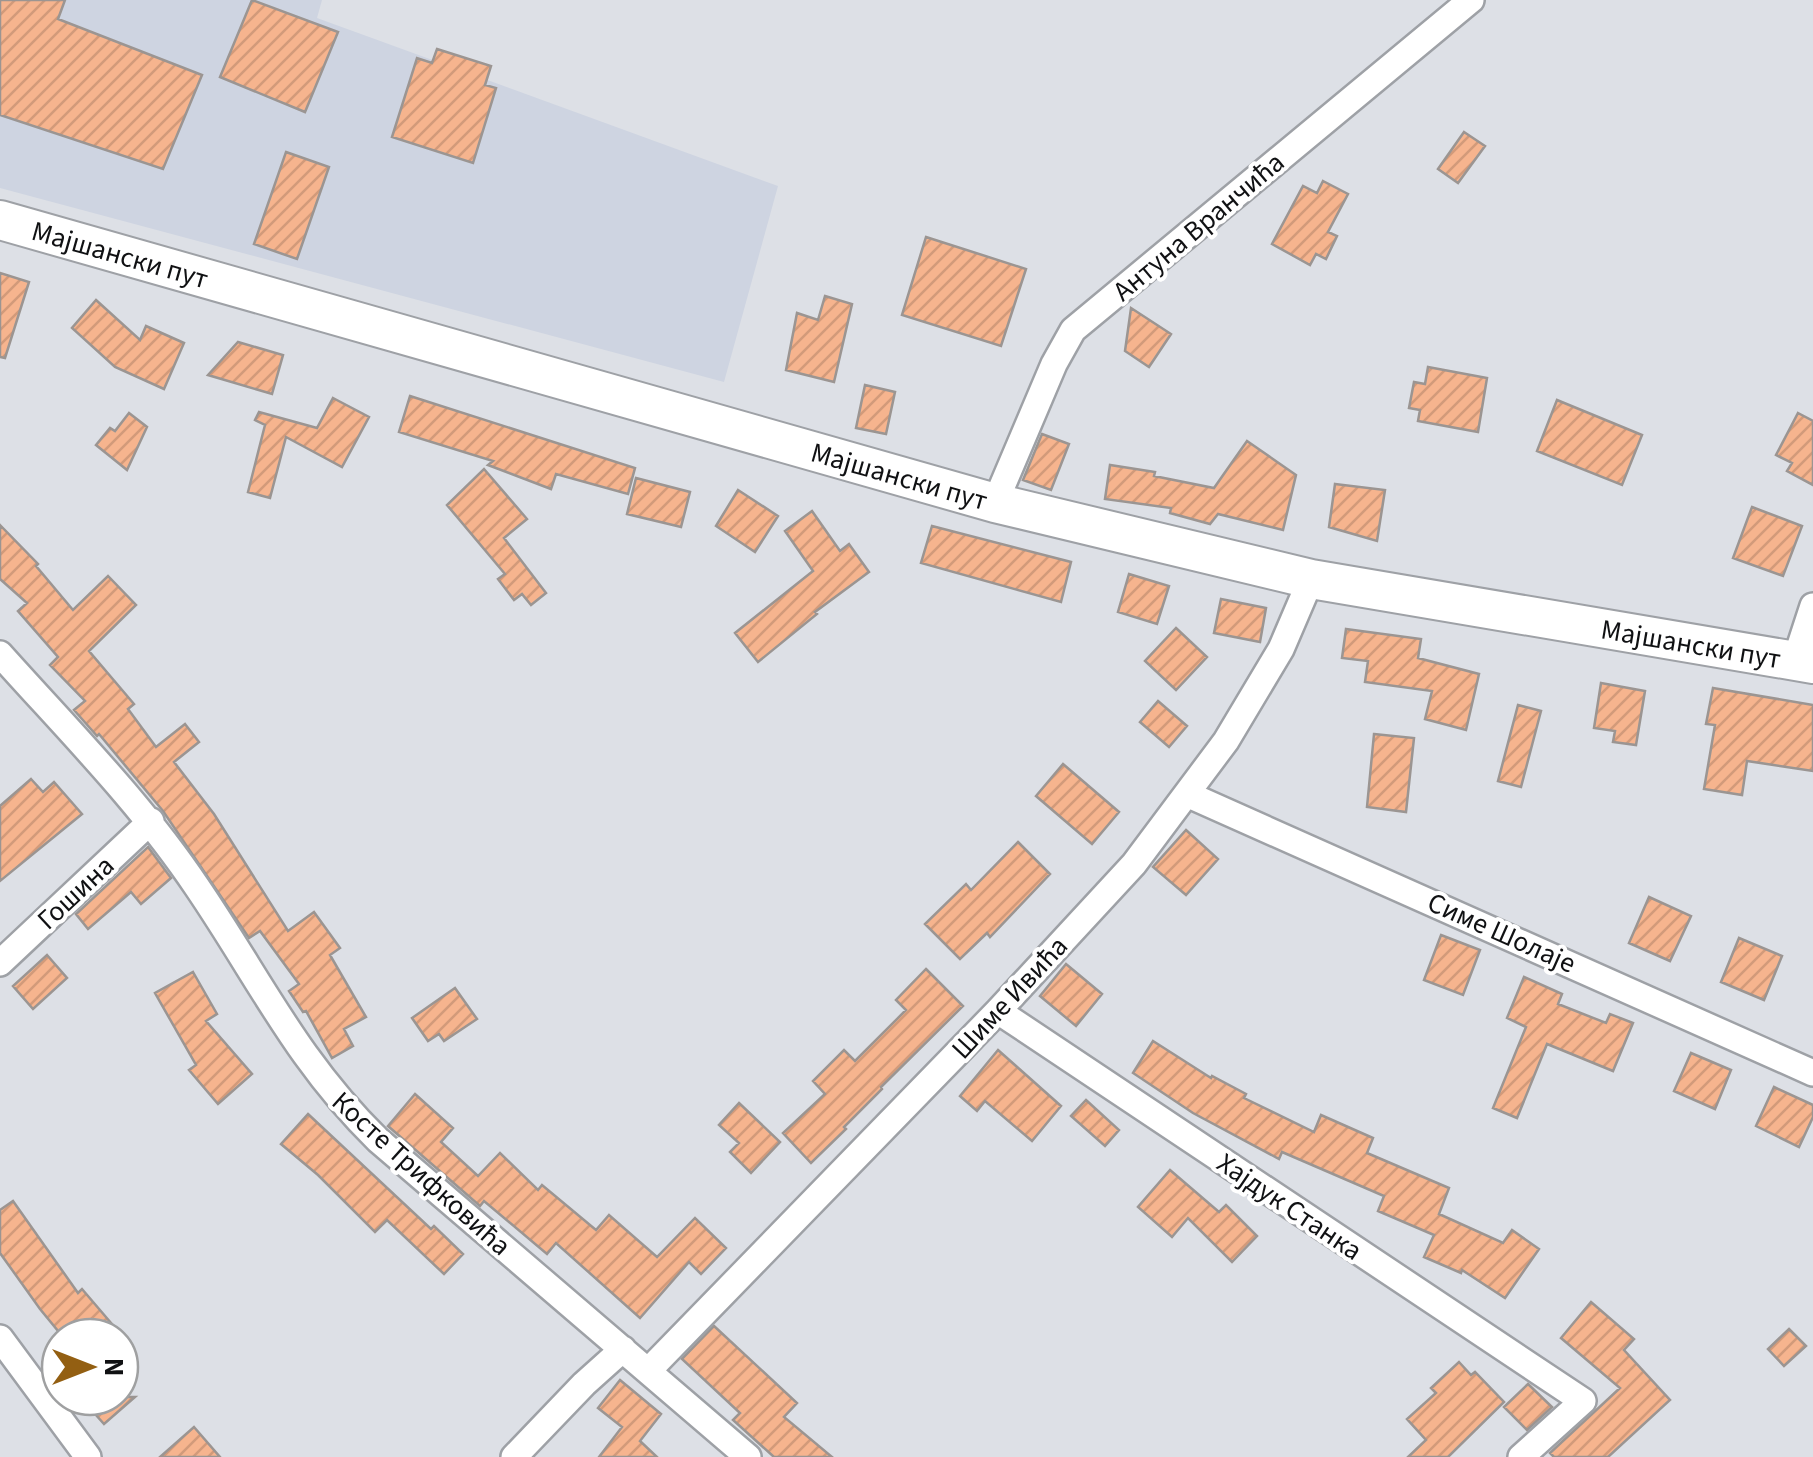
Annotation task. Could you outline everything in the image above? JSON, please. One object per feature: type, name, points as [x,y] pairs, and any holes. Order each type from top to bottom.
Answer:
[{"type":"street","name":"Антуна Вранчића","points":[[995,503],[1054,364],[1073,330],[1471,0]]},
{"type":"street","name":"Мајшански пут","points":[[0,220],[995,503],[1311,578],[1804,662]]},
{"type":"street","name":"Шиме Ивића","points":[[648,1370],[998,1011],[1134,864],[1190,795],[1226,742],[1281,649],[1311,578]]},
{"type":"street","points":[[1804,662],[1813,606]]},
{"type":"street","name":"Косте Трифковића","points":[[0,654],[151,822],[199,889],[304,1058],[340,1103],[378,1140],[748,1457]]},
{"type":"street","name":"Симе Шолаје","points":[[1190,795],[1813,1073]]},
{"type":"street","name":"Гошина","points":[[0,962],[151,822]]},
{"type":"street","name":"Хајдук Станка","points":[[998,1011],[1582,1401],[1521,1457]]},
{"type":"street","points":[[0,1338],[88,1457]]},
{"type":"street","points":[[514,1457],[622,1350]]},
{"type":"shaded area","points":[[0,0],[322,0],[317,18],[778,186],[724,382],[0,188]]},
{"type":"building","points":[[0,0],[65,0],[58,19],[202,75],[163,169],[0,115]]},
{"type":"building","points":[[252,0],[338,32],[305,112],[220,77]]},
{"type":"building","points":[[437,49],[491,66],[485,85],[496,88],[473,163],[392,137],[417,58],[432,63]]},
{"type":"building","points":[[1464,132],[1485,146],[1458,183],[1438,169]]},
{"type":"building","points":[[286,152],[329,167],[297,259],[254,244]]},
{"type":"building","points":[[1323,181],[1348,194],[1328,232],[1337,236],[1326,259],[1316,254],[1310,265],[1272,244],[1303,186],[1317,193]]},
{"type":"building","points":[[926,237],[1026,269],[1001,346],[902,315]]},
{"type":"building","points":[[0,273],[29,282],[5,358],[0,357]]},
{"type":"building","points":[[825,296],[852,304],[834,382],[786,370],[797,313],[818,320]]},
{"type":"building","points":[[96,300],[140,340],[146,326],[184,343],[164,389],[115,367],[72,328]]},
{"type":"building","points":[[1131,308],[1171,334],[1149,367],[1125,351]]},
{"type":"building","points":[[238,342],[283,355],[272,394],[208,375]]},
{"type":"building","points":[[1428,367],[1487,378],[1478,432],[1418,421],[1420,410],[1409,408],[1414,382],[1425,384]]},
{"type":"building","points":[[865,385],[895,392],[886,434],[856,428]]},
{"type":"building","points":[[410,396],[635,468],[628,494],[556,474],[551,489],[488,465],[493,461],[399,432]]},
{"type":"building","points":[[333,398],[369,417],[342,467],[286,437],[270,498],[248,492],[265,425],[255,420],[259,412],[317,428]]},
{"type":"building","points":[[1557,400],[1642,435],[1622,485],[1537,451]]},
{"type":"building","points":[[129,413],[147,427],[127,470],[96,445],[110,428],[115,431]]},
{"type":"building","points":[[1798,413],[1813,421],[1813,485],[1787,471],[1792,463],[1776,455]]},
{"type":"building","points":[[1042,434],[1069,444],[1051,490],[1023,480]]},
{"type":"building","points":[[1247,441],[1296,475],[1283,530],[1218,514],[1210,524],[1170,513],[1171,508],[1105,499],[1110,465],[1214,488]]},
{"type":"building","points":[[484,469],[527,519],[504,538],[546,593],[531,605],[522,594],[514,600],[498,579],[505,574],[447,505]]},
{"type":"building","points":[[636,478],[690,492],[681,527],[627,514]]},
{"type":"building","points":[[1335,484],[1385,490],[1377,541],[1329,527]]},
{"type":"building","points":[[738,490],[778,516],[755,552],[716,526]]},
{"type":"building","points":[[1752,507],[1802,526],[1783,576],[1733,558]]},
{"type":"building","points":[[812,511],[840,551],[849,544],[869,572],[758,662],[735,633],[813,571],[785,531]]},
{"type":"building","points":[[0,525],[38,564],[73,610],[108,576],[136,605],[89,651],[134,704],[128,709],[156,747],[185,724],[199,742],[174,762],[214,814],[288,931],[314,912],[340,948],[330,955],[366,1017],[344,1029],[353,1046],[332,1058],[306,1011],[289,991],[299,984],[260,931],[249,938],[163,811],[74,710],[85,701],[50,665],[58,657],[18,611],[27,603],[0,579]]},
{"type":"building","points":[[932,526],[1071,562],[1061,602],[921,563]]},
{"type":"building","points":[[1129,574],[1169,586],[1157,624],[1118,612]]},
{"type":"building","points":[[1221,599],[1266,608],[1260,642],[1214,633]]},
{"type":"building","points":[[1176,628],[1207,657],[1176,690],[1145,661]]},
{"type":"building","points":[[1346,629],[1421,639],[1418,658],[1479,674],[1466,730],[1425,719],[1432,691],[1365,682],[1368,661],[1342,658]]},
{"type":"building","points":[[1601,683],[1645,691],[1636,745],[1613,742],[1615,731],[1594,728]]},
{"type":"building","points":[[1713,688],[1813,705],[1813,771],[1747,761],[1742,795],[1704,789],[1715,725],[1706,724]]},
{"type":"building","points":[[1158,701],[1187,726],[1169,747],[1140,722]]},
{"type":"building","points":[[1518,705],[1541,711],[1521,787],[1498,781]]},
{"type":"building","points":[[1374,734],[1414,738],[1406,812],[1367,807]]},
{"type":"building","points":[[1063,764],[1119,812],[1092,844],[1036,796]]},
{"type":"building","points":[[31,779],[43,792],[54,782],[82,814],[0,881],[0,806]]},
{"type":"building","points":[[1186,830],[1218,859],[1186,895],[1153,867]]},
{"type":"building","points":[[1018,842],[1050,874],[990,937],[987,933],[960,959],[925,924],[966,884],[971,890]]},
{"type":"building","points":[[148,847],[171,878],[141,904],[131,892],[88,929],[76,914]]},
{"type":"building","points":[[1649,897],[1691,916],[1670,961],[1629,943]]},
{"type":"building","points":[[1441,935],[1480,950],[1463,995],[1424,980]]},
{"type":"building","points":[[1739,938],[1782,956],[1764,1000],[1721,982]]},
{"type":"building","points":[[47,955],[67,978],[33,1009],[13,986]]},
{"type":"building","points":[[1066,964],[1102,994],[1076,1026],[1040,996]]},
{"type":"building","points":[[926,969],[963,1006],[811,1163],[783,1133],[825,1094],[813,1081],[844,1050],[855,1061],[906,1010],[896,1000]]},
{"type":"building","points":[[193,972],[217,1014],[206,1021],[252,1074],[218,1104],[189,1070],[196,1065],[155,993]]},
{"type":"building","points":[[1524,977],[1562,994],[1558,1004],[1606,1023],[1610,1014],[1633,1023],[1613,1071],[1547,1044],[1517,1118],[1493,1108],[1526,1027],[1507,1018]]},
{"type":"building","points":[[455,988],[477,1019],[444,1041],[439,1034],[428,1041],[412,1018]]},
{"type":"building","points":[[1153,1041],[1211,1078],[1246,1094],[1244,1098],[1314,1132],[1321,1115],[1373,1138],[1367,1153],[1449,1188],[1439,1214],[1503,1243],[1512,1230],[1539,1249],[1505,1298],[1462,1270],[1461,1273],[1424,1257],[1434,1235],[1378,1211],[1384,1196],[1282,1152],[1279,1159],[1193,1113],[1133,1073]]},
{"type":"building","points":[[998,1050],[1061,1106],[1032,1141],[985,1101],[977,1111],[960,1096]]},
{"type":"building","points":[[1691,1053],[1731,1070],[1715,1109],[1674,1091]]},
{"type":"building","points":[[1774,1087],[1813,1105],[1813,1117],[1799,1147],[1756,1126]]},
{"type":"building","points":[[415,1094],[453,1128],[441,1142],[478,1176],[500,1153],[538,1190],[542,1185],[596,1230],[609,1215],[657,1257],[695,1218],[726,1248],[701,1274],[689,1262],[640,1318],[556,1243],[547,1254],[484,1201],[480,1206],[388,1126]]},
{"type":"building","points":[[1086,1100],[1119,1130],[1105,1146],[1071,1116]]},
{"type":"building","points":[[739,1103],[780,1142],[751,1173],[730,1152],[739,1143],[719,1125]]},
{"type":"building","points":[[308,1114],[463,1254],[444,1274],[387,1220],[375,1232],[281,1144]]},
{"type":"building","points":[[1170,1170],[1219,1212],[1226,1205],[1257,1236],[1232,1262],[1188,1218],[1172,1237],[1138,1207]]},
{"type":"building","points":[[13,1201],[78,1293],[82,1289],[106,1317],[47,1317],[0,1253],[0,1210]]},
{"type":"building","points":[[1591,1302],[1634,1339],[1624,1350],[1670,1400],[1608,1457],[1554,1457],[1550,1453],[1620,1388],[1561,1338]]},
{"type":"building","points":[[714,1326],[797,1403],[784,1417],[832,1457],[774,1457],[733,1420],[740,1413],[682,1359]]},
{"type":"building","points":[[1789,1329],[1806,1346],[1784,1366],[1768,1349]]},
{"type":"building","points":[[1459,1362],[1471,1375],[1475,1372],[1504,1402],[1448,1457],[1408,1457],[1426,1440],[1407,1419],[1436,1393],[1431,1388]]},
{"type":"building","points":[[620,1380],[661,1414],[640,1441],[657,1457],[599,1457],[622,1427],[598,1408]]},
{"type":"building","points":[[1528,1384],[1552,1407],[1527,1430],[1504,1407]]},
{"type":"building","points":[[194,1427],[220,1457],[160,1457]]}]
